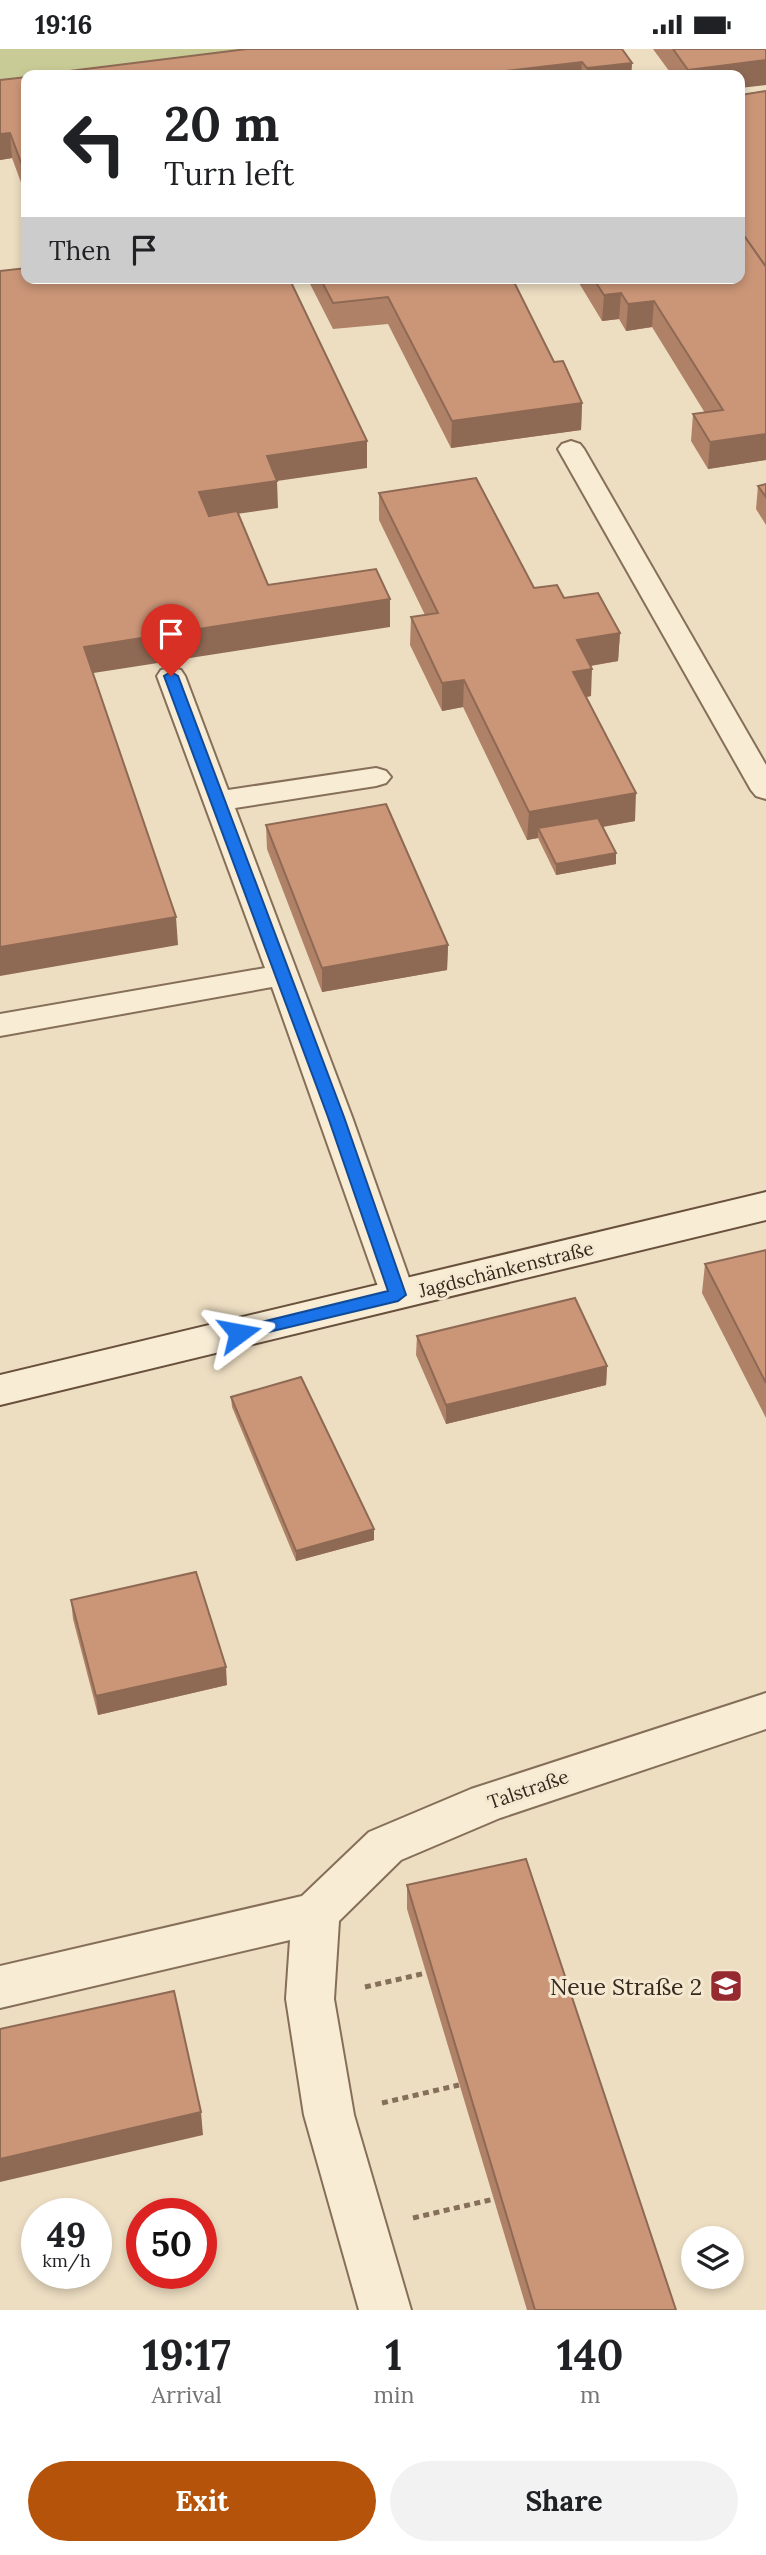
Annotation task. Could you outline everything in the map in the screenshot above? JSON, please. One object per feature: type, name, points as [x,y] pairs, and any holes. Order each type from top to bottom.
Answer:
[{"type":"street","name":"Jagdschänkenstraße","points":[[0,1390],[766,1206]]},
{"type":"street","name":"Talstraße","points":[[316,1913],[385,1846],[487,1803],[766,1711]]},
{"type":"street","points":[[0,1987],[316,1913],[310,1999],[328,2115],[385,2310]]},
{"type":"lane","points":[[571,449],[766,790]]},
{"type":"lane","points":[[171,676],[336,1117],[398,1295]]},
{"type":"lane","points":[[218,801],[376,777]]},
{"type":"lane","points":[[0,1025],[283,975]]},
{"type":"path","points":[[328,2115],[459,2085]]},
{"type":"path","points":[[362,2230],[494,2199]]},
{"type":"green space","points":[[0,49],[445,49],[277,70],[21,70],[21,103],[0,105]]},
{"type":"building","points":[[247,49],[622,49],[632,63],[587,68],[582,62],[514,70],[77,70]]},
{"type":"building","points":[[673,49],[766,49],[766,60],[688,70]]},
{"type":"building","points":[[21,78],[21,163],[10,133],[0,134],[0,80]]},
{"type":"building","points":[[766,91],[766,267],[745,237],[745,94]]},
{"type":"building","points":[[745,237],[766,267],[766,434],[710,442],[693,414],[723,410],[654,301],[628,304],[621,293],[604,295],[597,284],[745,284]]},
{"type":"building","points":[[21,269],[21,284],[292,284],[367,441],[267,456],[277,481],[199,492],[209,516],[237,511],[268,585],[376,569],[390,599],[84,647],[176,917],[0,947],[0,271]]},
{"type":"building","points":[[323,284],[515,284],[554,362],[563,361],[582,403],[452,421],[388,297],[333,303]]},
{"type":"building","points":[[476,478],[534,588],[557,585],[564,598],[598,593],[620,633],[577,640],[592,669],[573,672],[636,793],[529,812],[464,680],[442,683],[411,617],[438,613],[379,493]]},
{"type":"building","points":[[766,484],[766,497],[758,486]]},
{"type":"building","points":[[386,804],[448,945],[322,968],[266,825]]},
{"type":"building","points":[[598,818],[616,853],[556,864],[538,828]]},
{"type":"building","points":[[766,1250],[766,1383],[705,1264]]},
{"type":"building","points":[[575,1298],[607,1366],[446,1405],[417,1336]]},
{"type":"building","points":[[301,1377],[374,1529],[296,1551],[231,1397]]},
{"type":"building","points":[[196,1572],[226,1667],[96,1696],[71,1600]]},
{"type":"building","points":[[526,1859],[676,2310],[535,2310],[407,1885]]},
{"type":"building","points":[[174,1991],[201,2112],[0,2159],[0,2029]]},
{"type":"place","name":"Neue Straße 2","points":[[726,1986]]},
{"type":"route","points":[[171,676],[336,1117],[398,1295],[239,1333]]}]
